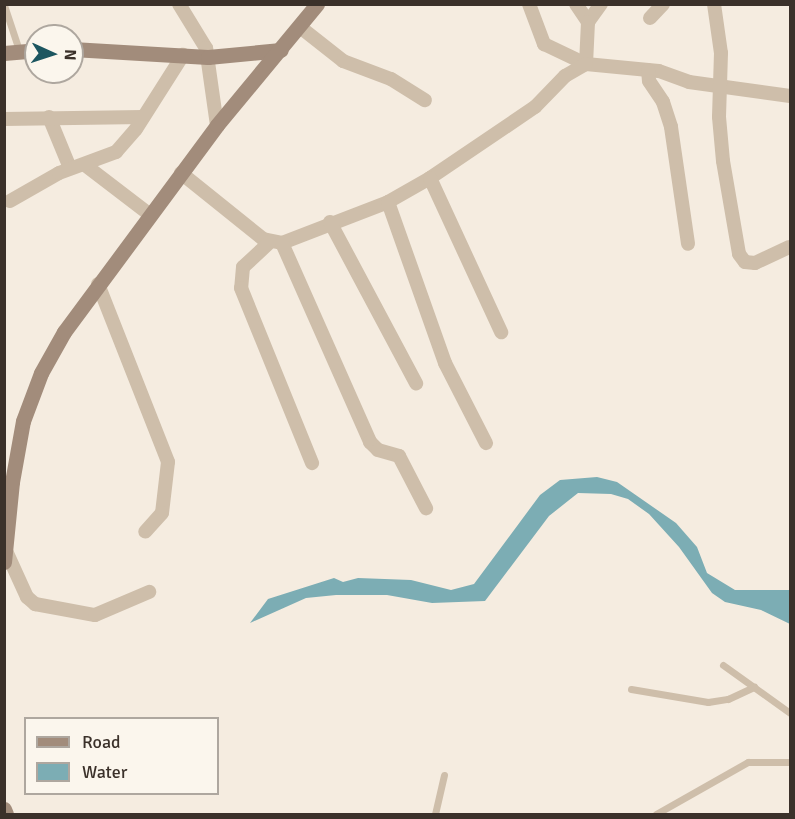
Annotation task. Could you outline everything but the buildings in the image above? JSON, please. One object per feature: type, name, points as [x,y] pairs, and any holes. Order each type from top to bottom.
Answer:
[{"type":"main road","points":[[5,556],[16,452],[30,401],[64,332],[217,125],[317,4]]},
{"type":"main road","points":[[84,50],[208,57],[281,50]]},
{"type":"main road","points":[[4,809],[6,814]]},
{"type":"street","points":[[179,4],[200,35],[208,57],[217,125]]},
{"type":"street","points":[[529,4],[544,44],[559,54],[586,64],[648,70],[688,82],[790,96]]},
{"type":"street","points":[[576,4],[588,22]]},
{"type":"street","points":[[586,64],[588,22],[601,4]]},
{"type":"street","points":[[650,18],[663,4]]},
{"type":"street","points":[[713,7],[724,169],[739,254],[745,262],[755,263],[790,247]]},
{"type":"street","points":[[300,27],[342,61],[391,79],[425,100]]},
{"type":"street","points":[[10,201],[70,168],[85,165],[116,152],[143,117],[183,55]]},
{"type":"street","points":[[312,463],[242,288],[243,267],[276,243],[388,202],[430,178],[535,107],[565,76],[586,64]]},
{"type":"street","points":[[648,70],[649,81],[663,102],[671,127],[688,244]]},
{"type":"street","points":[[49,117],[70,168]]},
{"type":"street","points":[[4,119],[143,117]]},
{"type":"street","points":[[85,165],[149,214]]},
{"type":"street","points":[[181,173],[276,243],[370,442],[378,450],[399,456],[426,508]]},
{"type":"street","points":[[430,178],[501,332]]},
{"type":"street","points":[[388,202],[445,363],[486,443]]},
{"type":"street","points":[[330,222],[416,383]]},
{"type":"street","points":[[98,284],[168,462],[162,513],[145,532]]},
{"type":"street","points":[[5,556],[27,597],[35,603],[95,615],[149,592]]},
{"type":"lane","points":[[4,5],[12,51]]},
{"type":"lane","points":[[723,665],[790,713]]},
{"type":"lane","points":[[631,688],[708,702],[728,699],[754,687]]},
{"type":"lane","points":[[656,814],[748,762],[790,762]]},
{"type":"lane","points":[[435,814],[444,775]]},
{"type":"water","points":[[597,477],[617,482],[676,523],[697,547],[707,573],[735,590],[790,590],[790,624],[761,610],[725,602],[712,593],[679,547],[649,514],[628,499],[611,494],[578,493],[549,516],[485,601],[432,603],[387,595],[336,595],[306,598],[250,623],[268,599],[334,578],[343,582],[358,578],[411,580],[451,590],[474,584],[540,495],[560,480]]}]
